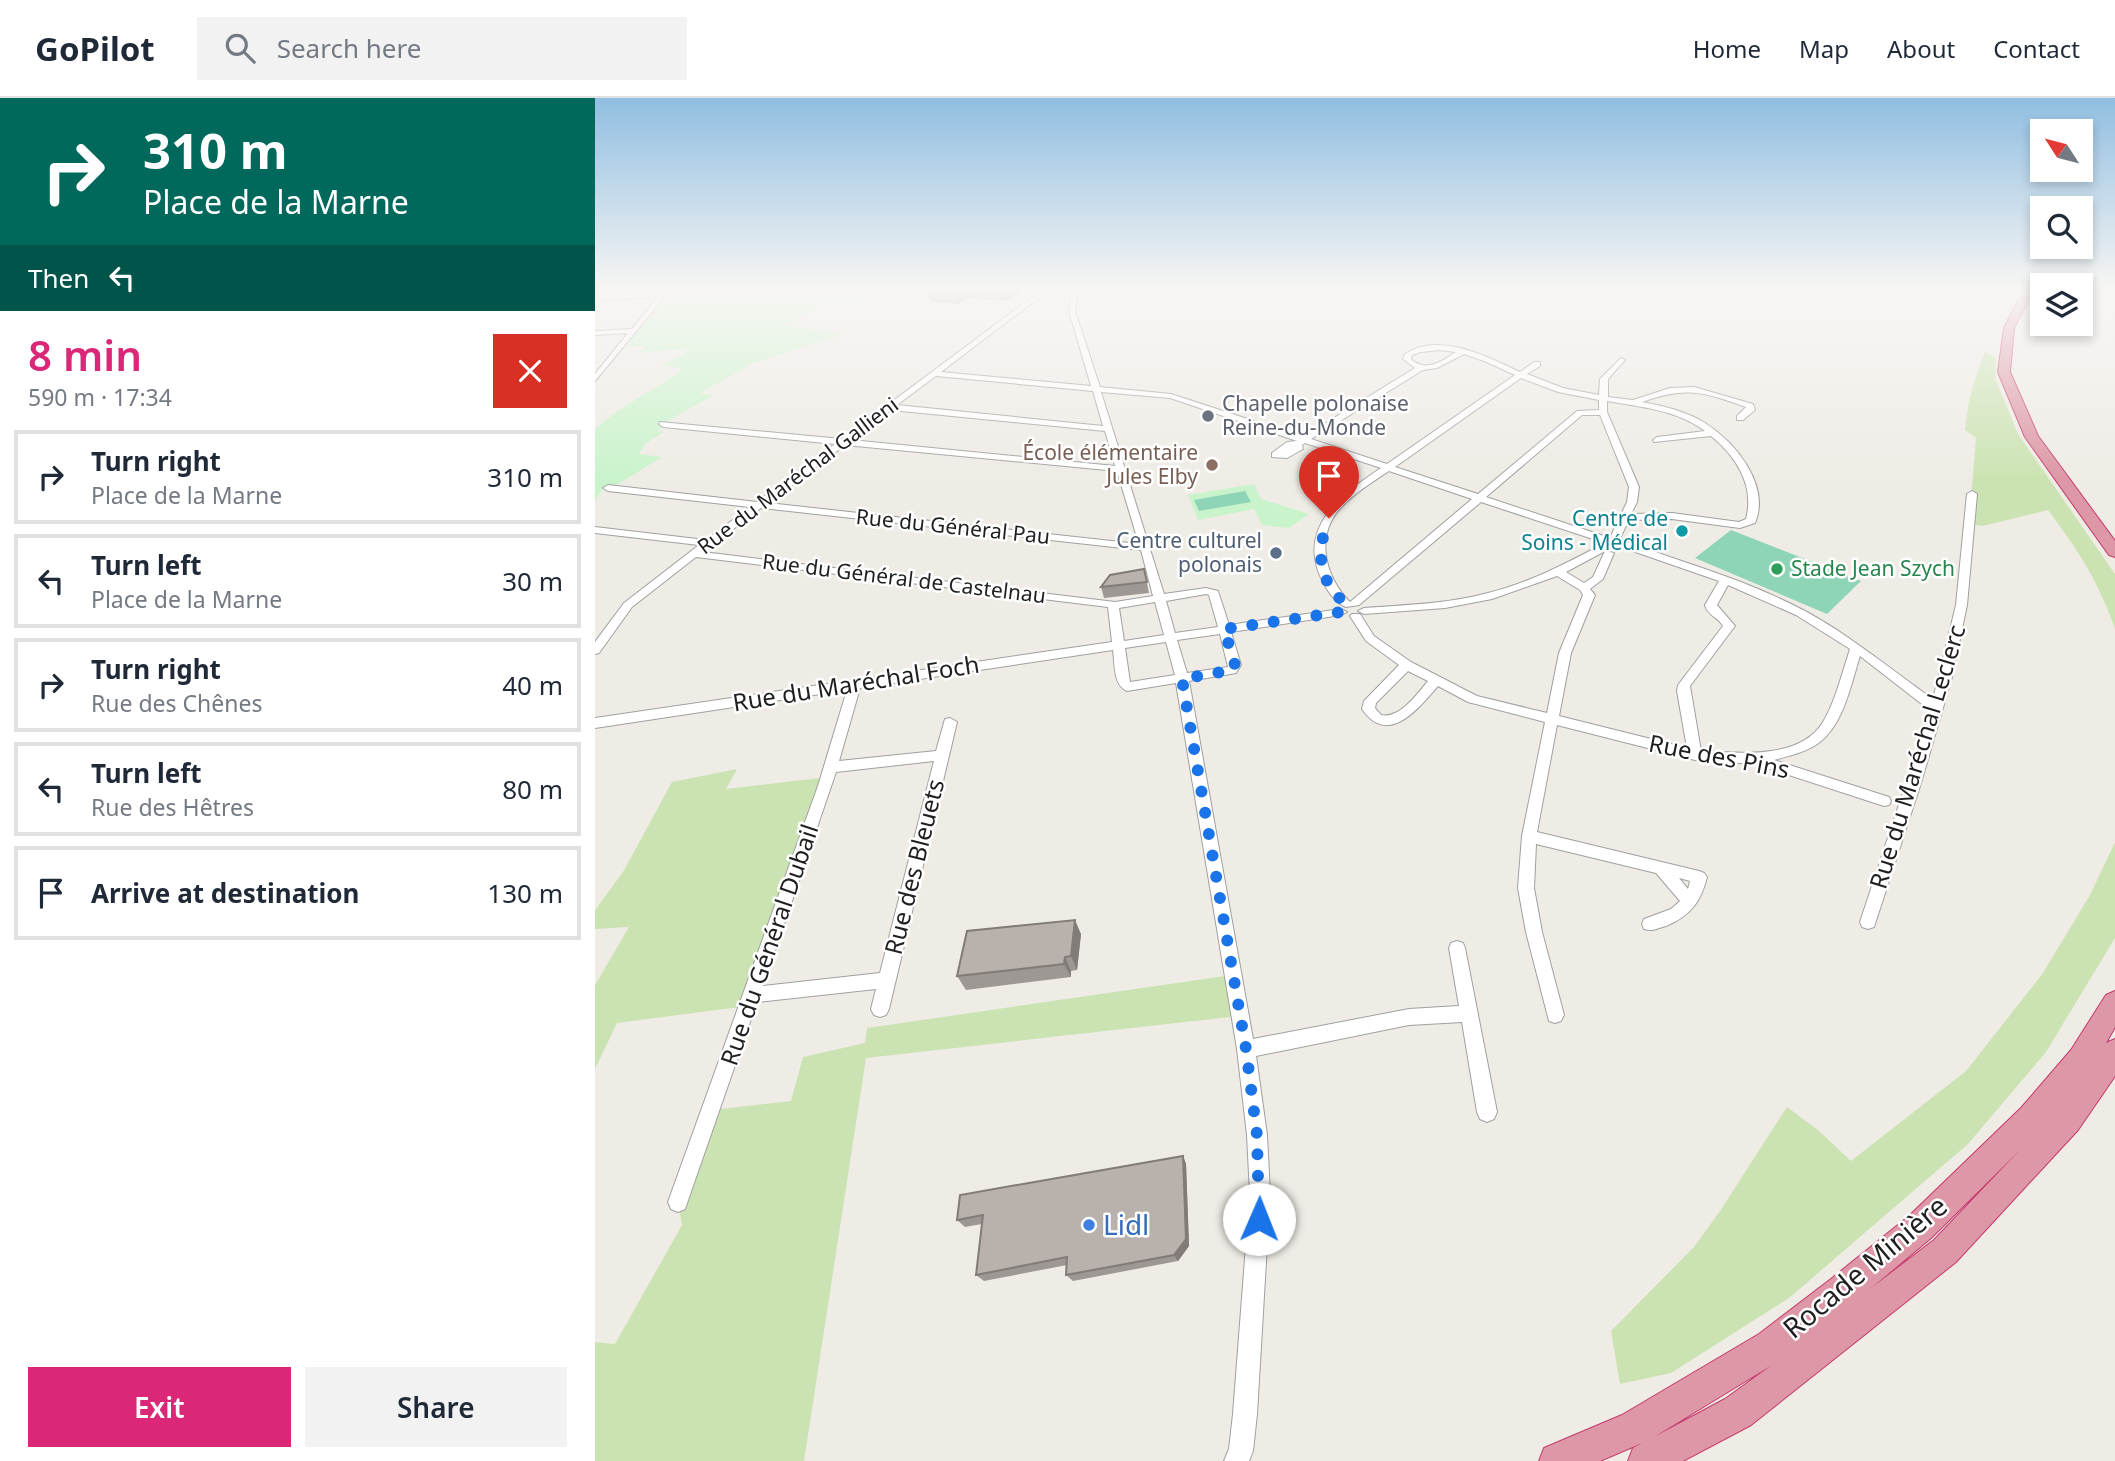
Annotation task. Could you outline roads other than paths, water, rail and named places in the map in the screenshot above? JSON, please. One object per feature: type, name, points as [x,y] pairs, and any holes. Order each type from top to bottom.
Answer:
[{"type":"highway","points":[[2006,353],[2004,372],[2032,437],[2115,552]]},
{"type":"highway","points":[[2018,353],[2016,368],[2024,397],[2043,436],[2115,534]]},
{"type":"highway","name":"Rocade Minière","points":[[1557,1461],[1635,1428],[1771,1346],[1843,1291],[1920,1227],[2031,1118],[2081,1059],[2115,1003]]},
{"type":"highway","name":"Rocade Minière","points":[[1646,1461],[1738,1412],[1945,1251],[2068,1120],[2115,1052]]},
{"type":"street","points":[[595,379],[616,353]]},
{"type":"street","name":"Rue du Maréchal Gallieni","points":[[595,650],[628,605],[964,353]]},
{"type":"street","points":[[1086,353],[1145,546],[1182,679],[1246,1049],[1257,1135],[1260,1194],[1257,1268],[1241,1458]]},
{"type":"street","points":[[1411,353],[1407,359],[1421,368]]},
{"type":"street","points":[[1301,442],[1421,368],[1437,367],[1461,353]]},
{"type":"street","points":[[1464,353],[1487,359],[1562,390],[1637,401],[1679,414],[1713,433],[1737,458],[1754,491],[1755,506],[1751,522],[1739,525],[1701,518],[1626,517]]},
{"type":"street","points":[[1621,360],[1604,379],[1603,397],[1603,412],[1634,488],[1621,541],[1798,611],[1857,647],[1928,702],[1938,706]]},
{"type":"street","name":"Rue des Pins","points":[[1537,364],[1388,468],[1336,508],[1321,539],[1323,573],[1328,585],[1352,609],[1370,638],[1407,665],[1493,705],[1695,755],[1756,759],[1884,801]]},
{"type":"street","points":[[936,374],[1171,396],[1301,442],[1479,498],[1606,546],[1598,579],[1584,588]]},
{"type":"street","points":[[1637,401],[1670,389],[1702,390],[1750,406],[1751,410],[1740,418]]},
{"type":"street","points":[[890,407],[1109,429]]},
{"type":"street","points":[[1352,609],[1580,413],[1603,412]]},
{"type":"street","points":[[663,424],[1122,469]]},
{"type":"street","points":[[1657,440],[1713,433]]},
{"type":"street","name":"Rue du Général Pau","points":[[608,488],[1137,548],[1145,546]]},
{"type":"street","name":"Rue du Maréchal Leclerc","points":[[1868,922],[1938,706],[1961,610],[1972,494]]},
{"type":"street","points":[[595,530],[708,543]]},
{"type":"street","name":"Rue du Maréchal Foch","points":[[595,723],[1352,609],[1445,605],[1492,596],[1558,572],[1606,546],[1621,541]]},
{"type":"street","name":"Rue du Général de Castelnau","points":[[694,554],[1115,605],[1206,591],[1214,593],[1224,629]]},
{"type":"street","points":[[1555,1015],[1526,888],[1529,836],[1565,653],[1589,595],[1584,588],[1558,572]]},
{"type":"street","points":[[1695,755],[1684,685],[1729,626],[1724,618],[1712,610],[1711,605],[1725,580]]},
{"type":"street","points":[[1115,605],[1113,608],[1117,645],[1124,684],[1127,687],[1233,670],[1235,665],[1224,629]]},
{"type":"street","points":[[1756,759],[1793,750],[1816,739],[1828,724],[1857,647]]},
{"type":"street","points":[[1407,665],[1370,701],[1369,709],[1378,719],[1392,721],[1401,717],[1436,680]]},
{"type":"street","name":"Rue du Général Dubail","points":[[678,1202],[832,767],[854,686]]},
{"type":"street","name":"Rue des Bleuets","points":[[880,1009],[950,722]]},
{"type":"street","name":"Rue des Bleuets","points":[[832,767],[942,755]]},
{"type":"street","points":[[1529,836],[1699,877],[1696,894],[1677,915],[1650,924]]},
{"type":"street","points":[[1661,867],[1690,902]]},
{"type":"street","points":[[1457,948],[1487,1112]]},
{"type":"street","name":"Rue des Bleuets","points":[[752,995],[887,980]]},
{"type":"street","points":[[1246,1049],[1409,1017],[1469,1013]]},
{"type":"place","name":"Chapelle polonaise Reine-du-Monde","points":[[1208,416]]},
{"type":"place","name":"École élémentaire Jules Elby","points":[[1212,465]]},
{"type":"place","name":"Centre de Soins - Médical","points":[[1682,531]]},
{"type":"place","name":"Centre culturel polonais","points":[[1276,553]]},
{"type":"place","name":"Stade Jean Szych","points":[[1777,569]]},
{"type":"place","name":"Lidl","points":[[1089,1225]]}]
